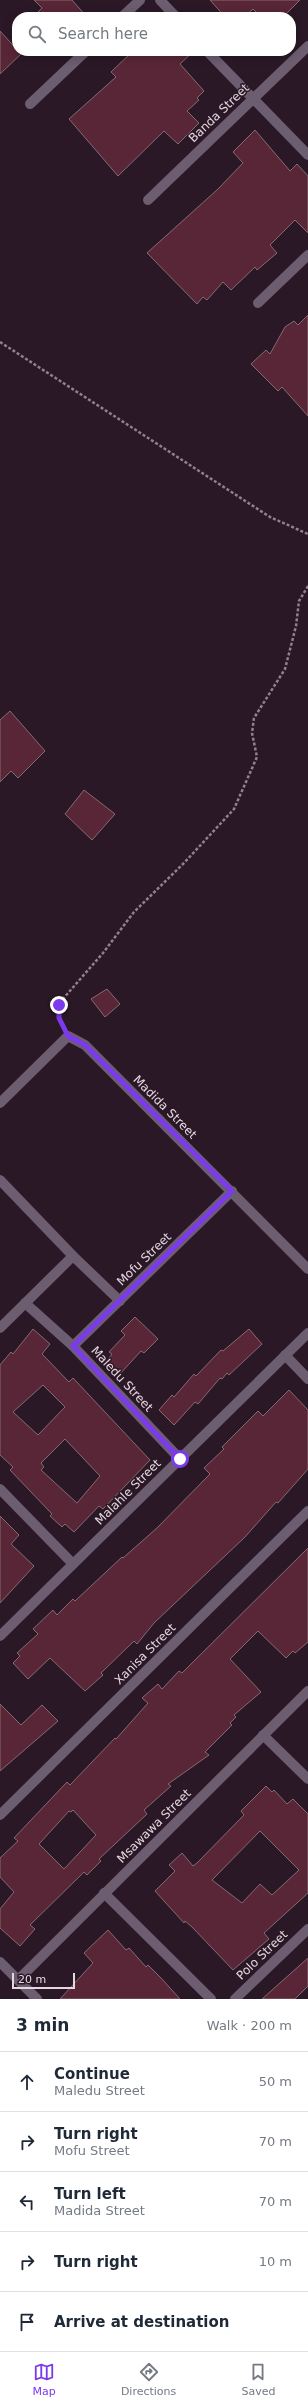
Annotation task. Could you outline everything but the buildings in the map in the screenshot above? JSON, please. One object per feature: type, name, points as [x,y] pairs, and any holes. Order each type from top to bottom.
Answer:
[{"type":"street","points":[[127,12],[140,0]]},
{"type":"street","points":[[160,0],[171,12]]},
{"type":"street","name":"Banda Street","points":[[148,200],[308,46]]},
{"type":"street","points":[[30,104],[81,56]]},
{"type":"street","points":[[212,56],[308,155]]},
{"type":"street","points":[[258,303],[308,255]]},
{"type":"street","points":[[0,1103],[68,1036]]},
{"type":"street","name":"Madida Street","points":[[68,1036],[85,1045],[308,1269]]},
{"type":"street","points":[[0,1180],[73,1256],[120,1301]]},
{"type":"street","name":"Mofu Street","points":[[73,1346],[232,1191]]},
{"type":"street","points":[[0,1328],[73,1256]]},
{"type":"street","name":"Maledu Street","points":[[25,1303],[73,1346],[180,1459]]},
{"type":"street","name":"Malahle Street","points":[[0,1636],[308,1333]]},
{"type":"street","points":[[285,1355],[308,1378]]},
{"type":"street","points":[[0,1490],[73,1564]]},
{"type":"street","name":"Xanisa Street","points":[[0,1815],[308,1511]]},
{"type":"street","name":"Msawawa Street","points":[[18,1980],[308,1691]]},
{"type":"street","points":[[263,1735],[308,1779]]},
{"type":"street","points":[[104,1893],[211,1999]]},
{"type":"street","name":"Polo Street","points":[[235,1999],[308,1929]]},
{"type":"street","points":[[0,1962],[36,1999]]},
{"type":"path","points":[[0,342],[270,517],[308,534]]},
{"type":"path","points":[[68,1036],[59,1018],[58,1011],[62,1000],[103,953],[134,912],[184,863],[234,809],[257,757],[252,733],[254,718],[285,669],[296,626],[299,601],[308,586]]},
{"type":"route","points":[[59,1005],[59,1018],[68,1036],[77,1039],[85,1045],[232,1191],[73,1346],[180,1459]]}]
